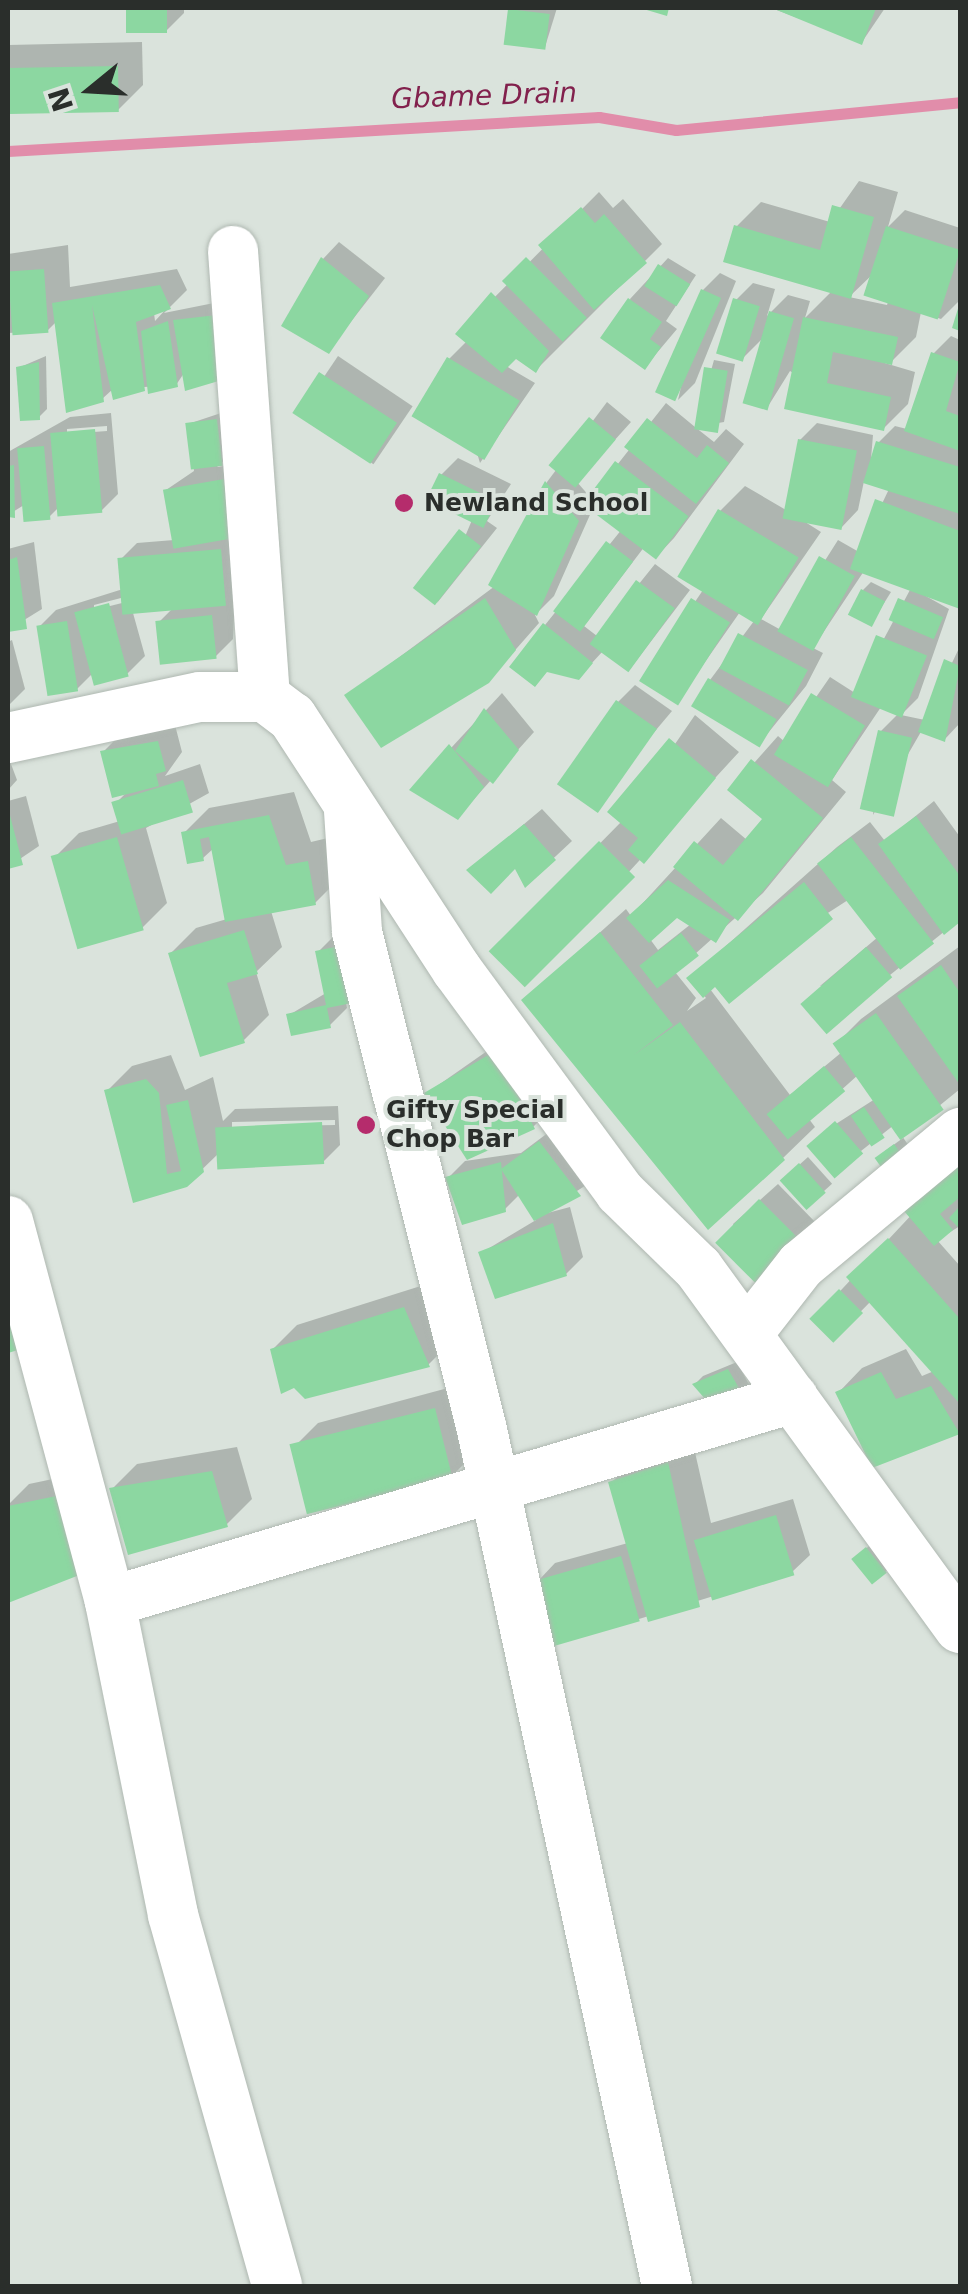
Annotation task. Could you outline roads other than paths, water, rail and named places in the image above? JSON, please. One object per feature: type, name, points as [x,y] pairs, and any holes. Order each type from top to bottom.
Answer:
[{"type":"street","points":[[233,251],[265,697]]},
{"type":"street","points":[[8,738],[200,697],[265,697],[292,717],[349,810],[620,1192],[698,1268],[960,1628]]},
{"type":"street","points":[[349,810],[357,932],[494,1494],[667,2286]]},
{"type":"street","points":[[747,1334],[813,1254],[960,1133]]},
{"type":"street","points":[[8,1221],[110,1602],[173,1914],[277,2286]]},
{"type":"street","points":[[110,1602],[494,1494],[793,1398]]},
{"type":"waterway","name":"Gbame Drain","points":[[8,151],[599,117],[676,130],[960,102]]},
{"type":"place","name":"Newland School","points":[[404,503]]},
{"type":"place","name":"Gifty Special Chop Bar","points":[[366,1125]]}]
